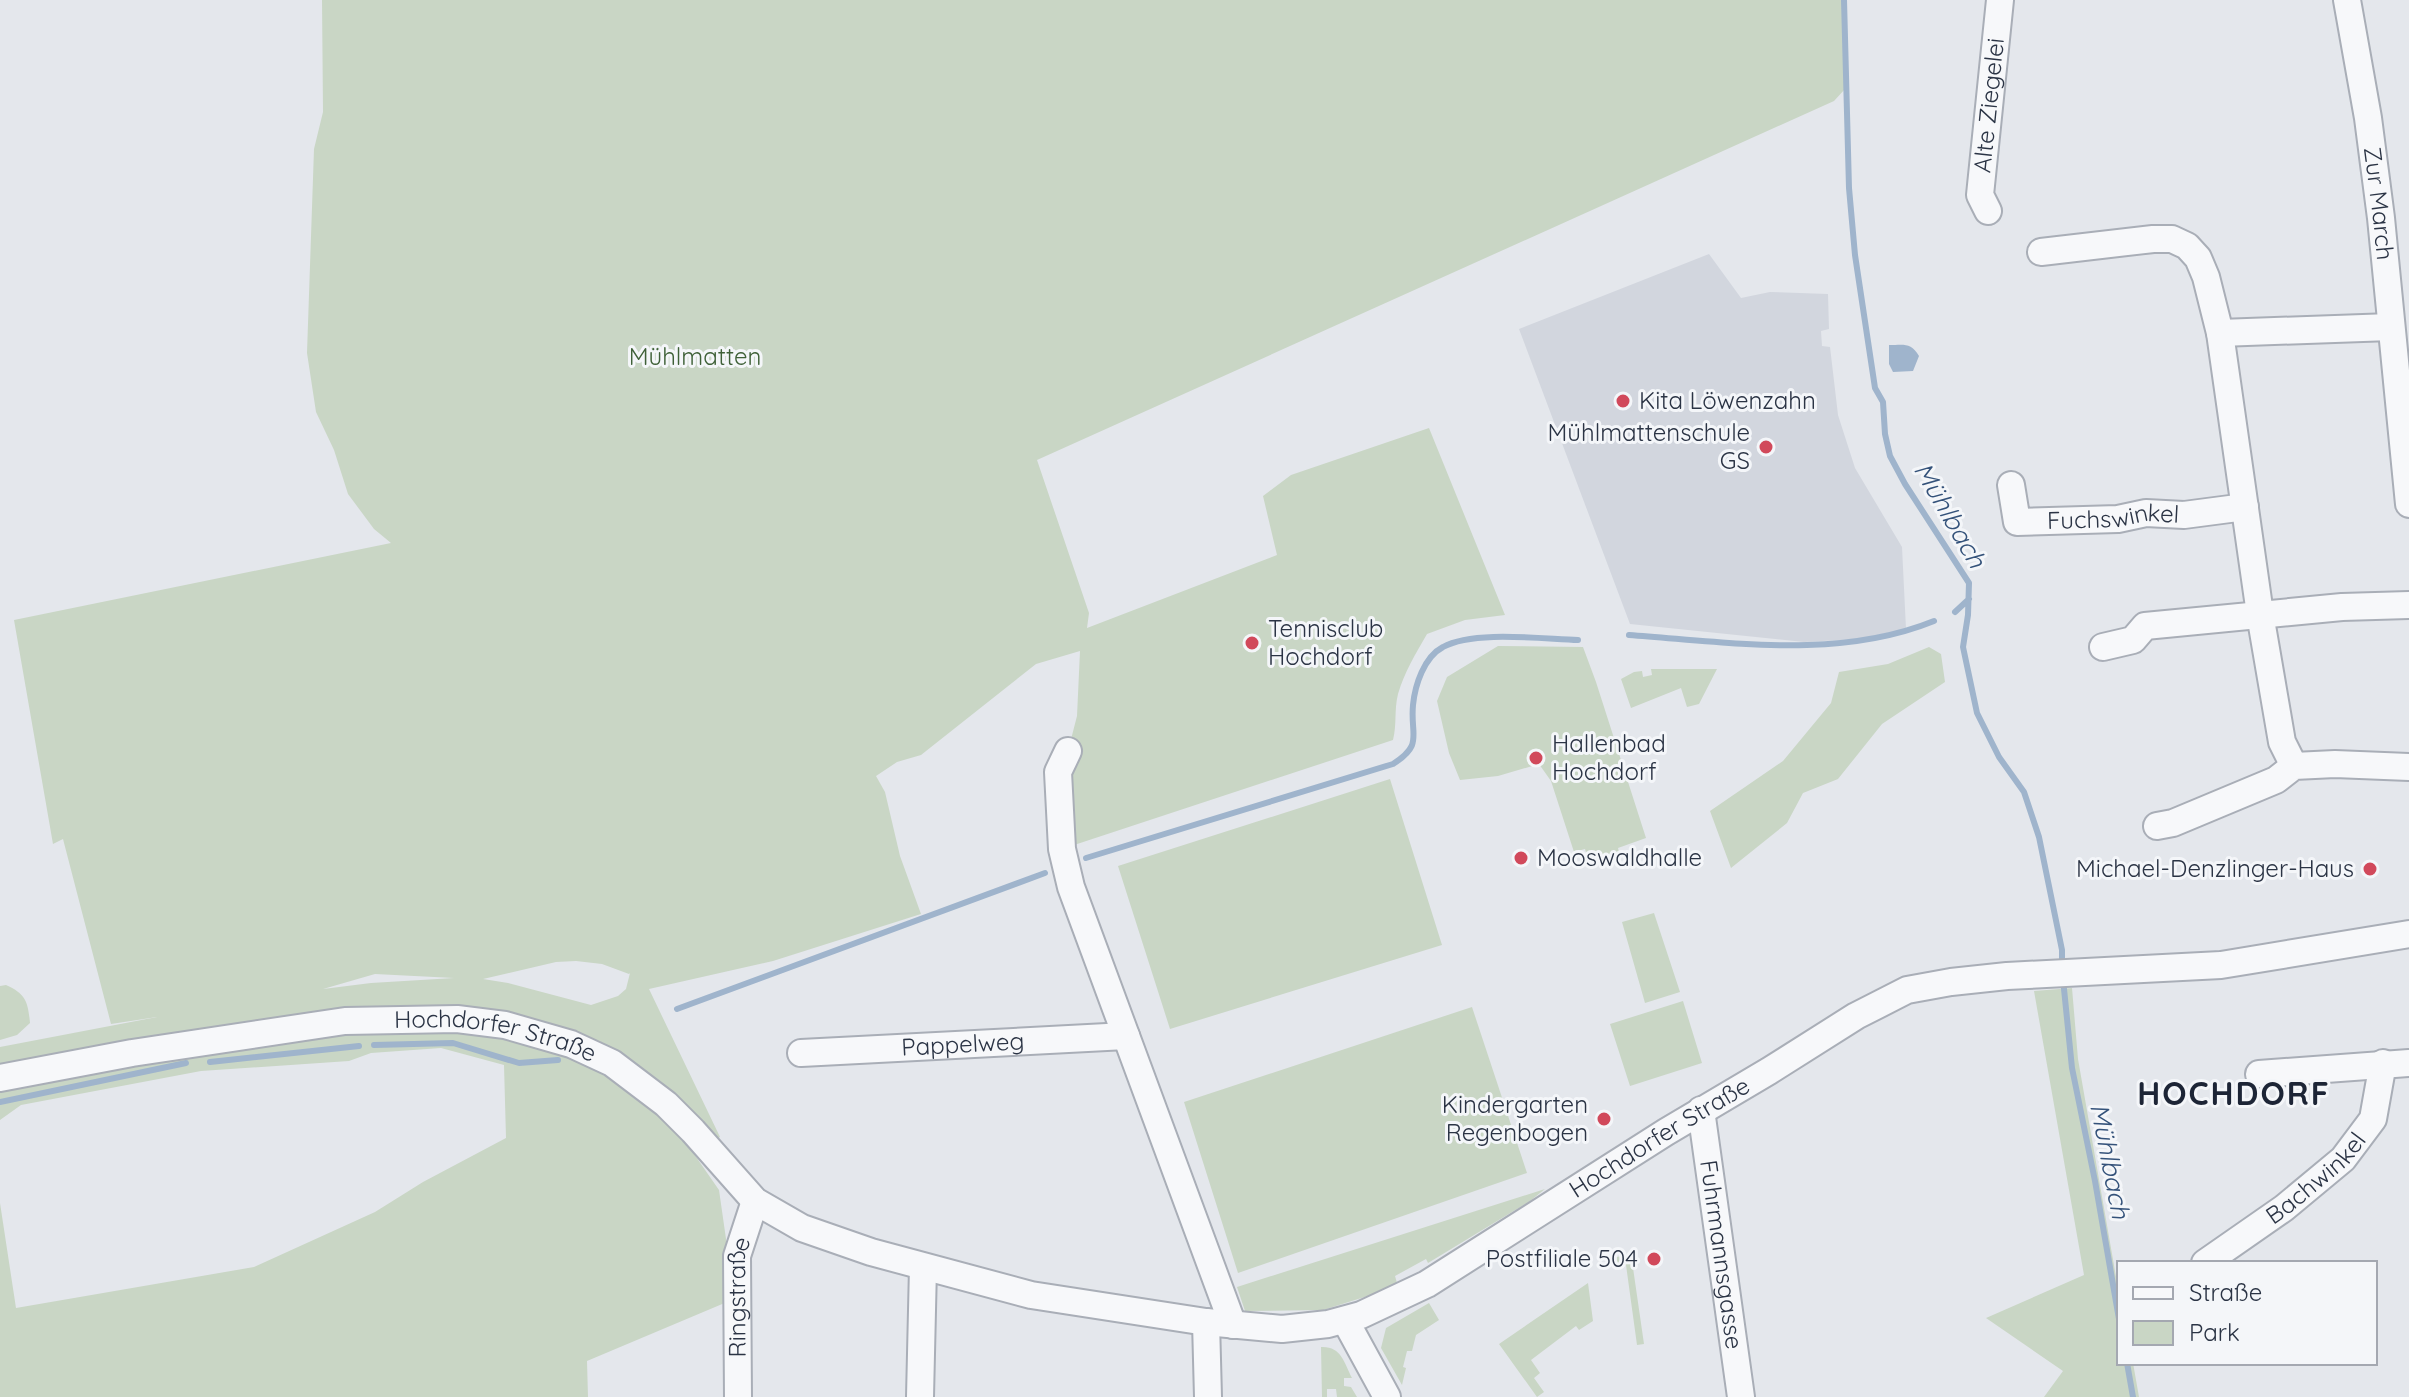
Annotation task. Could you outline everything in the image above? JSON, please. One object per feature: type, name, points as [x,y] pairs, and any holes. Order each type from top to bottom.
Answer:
[{"type":"street","name":"Alte Ziegelei","points":[[1988,211],[1980,195],[2000,0]]},
{"type":"street","name":"Zur March","points":[[2347,0],[2375,167],[2409,504]]},
{"type":"street","points":[[2041,252],[2172,239],[2187,246],[2198,258],[2220,333],[2260,614],[2282,742],[2294,766]]},
{"type":"street","points":[[2220,333],[2391,327]]},
{"type":"street","name":"Fuchswinkel","points":[[2011,485],[2017,522],[2118,519],[2146,513],[2184,515],[2245,507]]},
{"type":"street","points":[[2103,647],[2133,640],[2145,626],[2342,607],[2409,605]]},
{"type":"street","points":[[1068,751],[1058,772],[1062,849],[1071,887],[1233,1325]]},
{"type":"street","points":[[2157,826],[2173,823],[2276,780],[2294,766],[2409,767]]},
{"type":"street","name":"Hochdorfer Straße","points":[[0,1078],[132,1053],[345,1021],[457,1019],[505,1025],[571,1044],[612,1063],[666,1104],[755,1201],[802,1228],[923,1267],[1031,1295],[1206,1322],[1282,1329],[1345,1320],[1385,1306],[1427,1284],[1701,1110],[1856,1016],[1907,990],[1979,979],[2221,965],[2409,934]]},
{"type":"street","name":"Pappelweg","points":[[801,1053],[1126,1036]]},
{"type":"street","name":"Bachwinkel","points":[[2208,1261],[2284,1208],[2343,1159],[2373,1119],[2396,1063],[2259,1074]]},
{"type":"street","name":"Fuhrmannsgasse","points":[[1701,1110],[1741,1397]]},
{"type":"street","name":"Ringstraße","points":[[738,1397],[737,1256],[755,1201]]},
{"type":"street","points":[[920,1397],[923,1267]]},
{"type":"street","points":[[1345,1320],[1387,1397]]},
{"type":"street","points":[[1206,1322],[1208,1397]]},
{"type":"shaded area","name":"Mühlmattenschule GS","points":[[1709,254],[1741,298],[1770,292],[1828,294],[1829,329],[1821,331],[1822,346],[1830,347],[1838,415],[1855,468],[1902,547],[1906,629],[1859,639],[1804,642],[1630,624],[1519,329]]},
{"type":"green space","name":"Mühlmatten","points":[[322,0],[1847,0],[1845,89],[1834,101],[1037,460],[1089,613],[1087,628],[1277,555],[1263,496],[1291,475],[1429,428],[1505,615],[1465,620],[1427,634],[1398,694],[1393,740],[1062,849],[1068,751],[1077,716],[1080,651],[1036,664],[921,755],[897,762],[876,776],[885,792],[900,856],[921,914],[773,961],[649,989],[720,1137],[694,1154],[719,1190],[726,1239],[727,1302],[587,1361],[588,1397],[0,1397],[0,1203],[16,1308],[254,1267],[375,1212],[423,1182],[506,1138],[504,1065],[441,1048],[371,1053],[349,1061],[201,1071],[21,1105],[0,1120],[0,1047],[157,1017],[111,1024],[63,839],[53,844],[14,620],[391,543],[374,529],[348,494],[334,450],[316,412],[307,353],[314,149],[323,112]],"holes":[[[556,962],[602,964],[630,973],[626,989],[618,996],[591,1005],[483,979]],[[375,974],[454,978],[323,989]]]},
{"type":"green space","name":"Hallenbad Hochdorf","points":[[1498,646],[1583,647],[1646,838],[1618,848],[1619,852],[1589,862],[1585,849],[1574,852],[1551,781],[1539,764],[1498,776],[1460,780],[1449,753],[1437,701],[1447,677]]},
{"type":"green space","points":[[1929,647],[1941,654],[1945,682],[1882,724],[1838,779],[1803,793],[1787,823],[1731,868],[1710,811],[1783,761],[1831,703],[1839,672],[1888,664]]},
{"type":"green space","points":[[1651,669],[1717,669],[1699,704],[1687,707],[1681,688],[1631,708],[1621,679],[1634,672],[1642,671],[1643,677],[1652,675]]},
{"type":"green space","points":[[1390,779],[1442,945],[1170,1029],[1118,866]]},
{"type":"green space","points":[[1654,913],[1680,992],[1645,1003],[1622,922]]},
{"type":"green space","points":[[6,985],[25,1000],[30,1023],[17,1035],[0,1040],[0,986]]},
{"type":"green space","points":[[2072,988],[2078,1059],[2117,1283],[2117,1365],[2133,1365],[2139,1397],[2044,1397],[2063,1371],[1986,1318],[2084,1275],[2034,991]]},
{"type":"green space","points":[[1683,1001],[1702,1063],[1630,1086],[1610,1024]]},
{"type":"green space","points":[[1472,1007],[1527,1173],[1238,1273],[1184,1102]]},
{"type":"green space","points":[[1545,1189],[1428,1263],[1426,1259],[1395,1276],[1397,1283],[1371,1295],[1323,1310],[1245,1311],[1237,1287]]},
{"type":"green space","points":[[1631,1254],[1644,1344],[1637,1345],[1626,1265],[1613,1267],[1612,1258]]},
{"type":"green space","points":[[1588,1283],[1593,1321],[1579,1330],[1576,1326],[1531,1360],[1540,1373],[1534,1378],[1544,1392],[1537,1397],[1499,1344]]},
{"type":"green space","points":[[1429,1303],[1439,1320],[1416,1335],[1412,1351],[1407,1351],[1402,1385],[1381,1348],[1386,1328]]},
{"type":"green space","points":[[1321,1347],[1333,1349],[1341,1356],[1352,1378],[1344,1378],[1344,1386],[1351,1387],[1357,1397],[1337,1397],[1336,1389],[1327,1389],[1327,1397],[1322,1397]]},
{"type":"water","points":[[1889,345],[1913,348],[1919,356],[1913,371],[1893,372],[1889,364]]},
{"type":"waterway","name":"Mühlbach","points":[[1844,0],[1849,188],[1855,255],[1875,388],[1883,402],[1885,434],[1890,456],[1905,484],[1969,583],[1963,647],[1977,713],[1999,757],[2024,792],[2039,837],[2062,950],[2062,968]]},
{"type":"waterway","points":[[1955,612],[1969,599]]},
{"type":"waterway","points":[[1629,635],[1744,644],[1822,644],[1860,641],[1934,621]]},
{"type":"waterway","points":[[1086,858],[1393,764],[1409,751],[1414,739],[1413,705],[1418,680],[1431,657],[1443,647],[1490,637],[1578,640]]},
{"type":"waterway","points":[[677,1009],[1045,873]]},
{"type":"waterway","name":"Mühlbach","points":[[2063,979],[2072,1068],[2117,1308]]},
{"type":"waterway","points":[[374,1045],[453,1043],[519,1063],[558,1060]]},
{"type":"waterway","points":[[210,1062],[359,1046]]},
{"type":"waterway","points":[[0,1102],[186,1063]]},
{"type":"waterway","name":"Mühlbach","points":[[2127,1365],[2133,1397]]},
{"type":"place","name":"Kita Löwenzahn","points":[[1623,401]]},
{"type":"place","name":"Mühlmattenschule GS","points":[[1766,447]]},
{"type":"place","name":"Tennisclub Hochdorf","points":[[1252,643]]},
{"type":"place","name":"Hallenbad Hochdorf","points":[[1536,758]]},
{"type":"place","name":"Mooswaldhalle","points":[[1521,858]]},
{"type":"place","name":"Michael-Denzlinger-Haus","points":[[2370,869]]},
{"type":"place","name":"Kindergarten Regenbogen","points":[[1604,1119]]},
{"type":"place","name":"Postfiliale 504","points":[[1654,1259]]},
{"type":"district","name":"HOCHDORF","points":[[2234,1094]]}]
